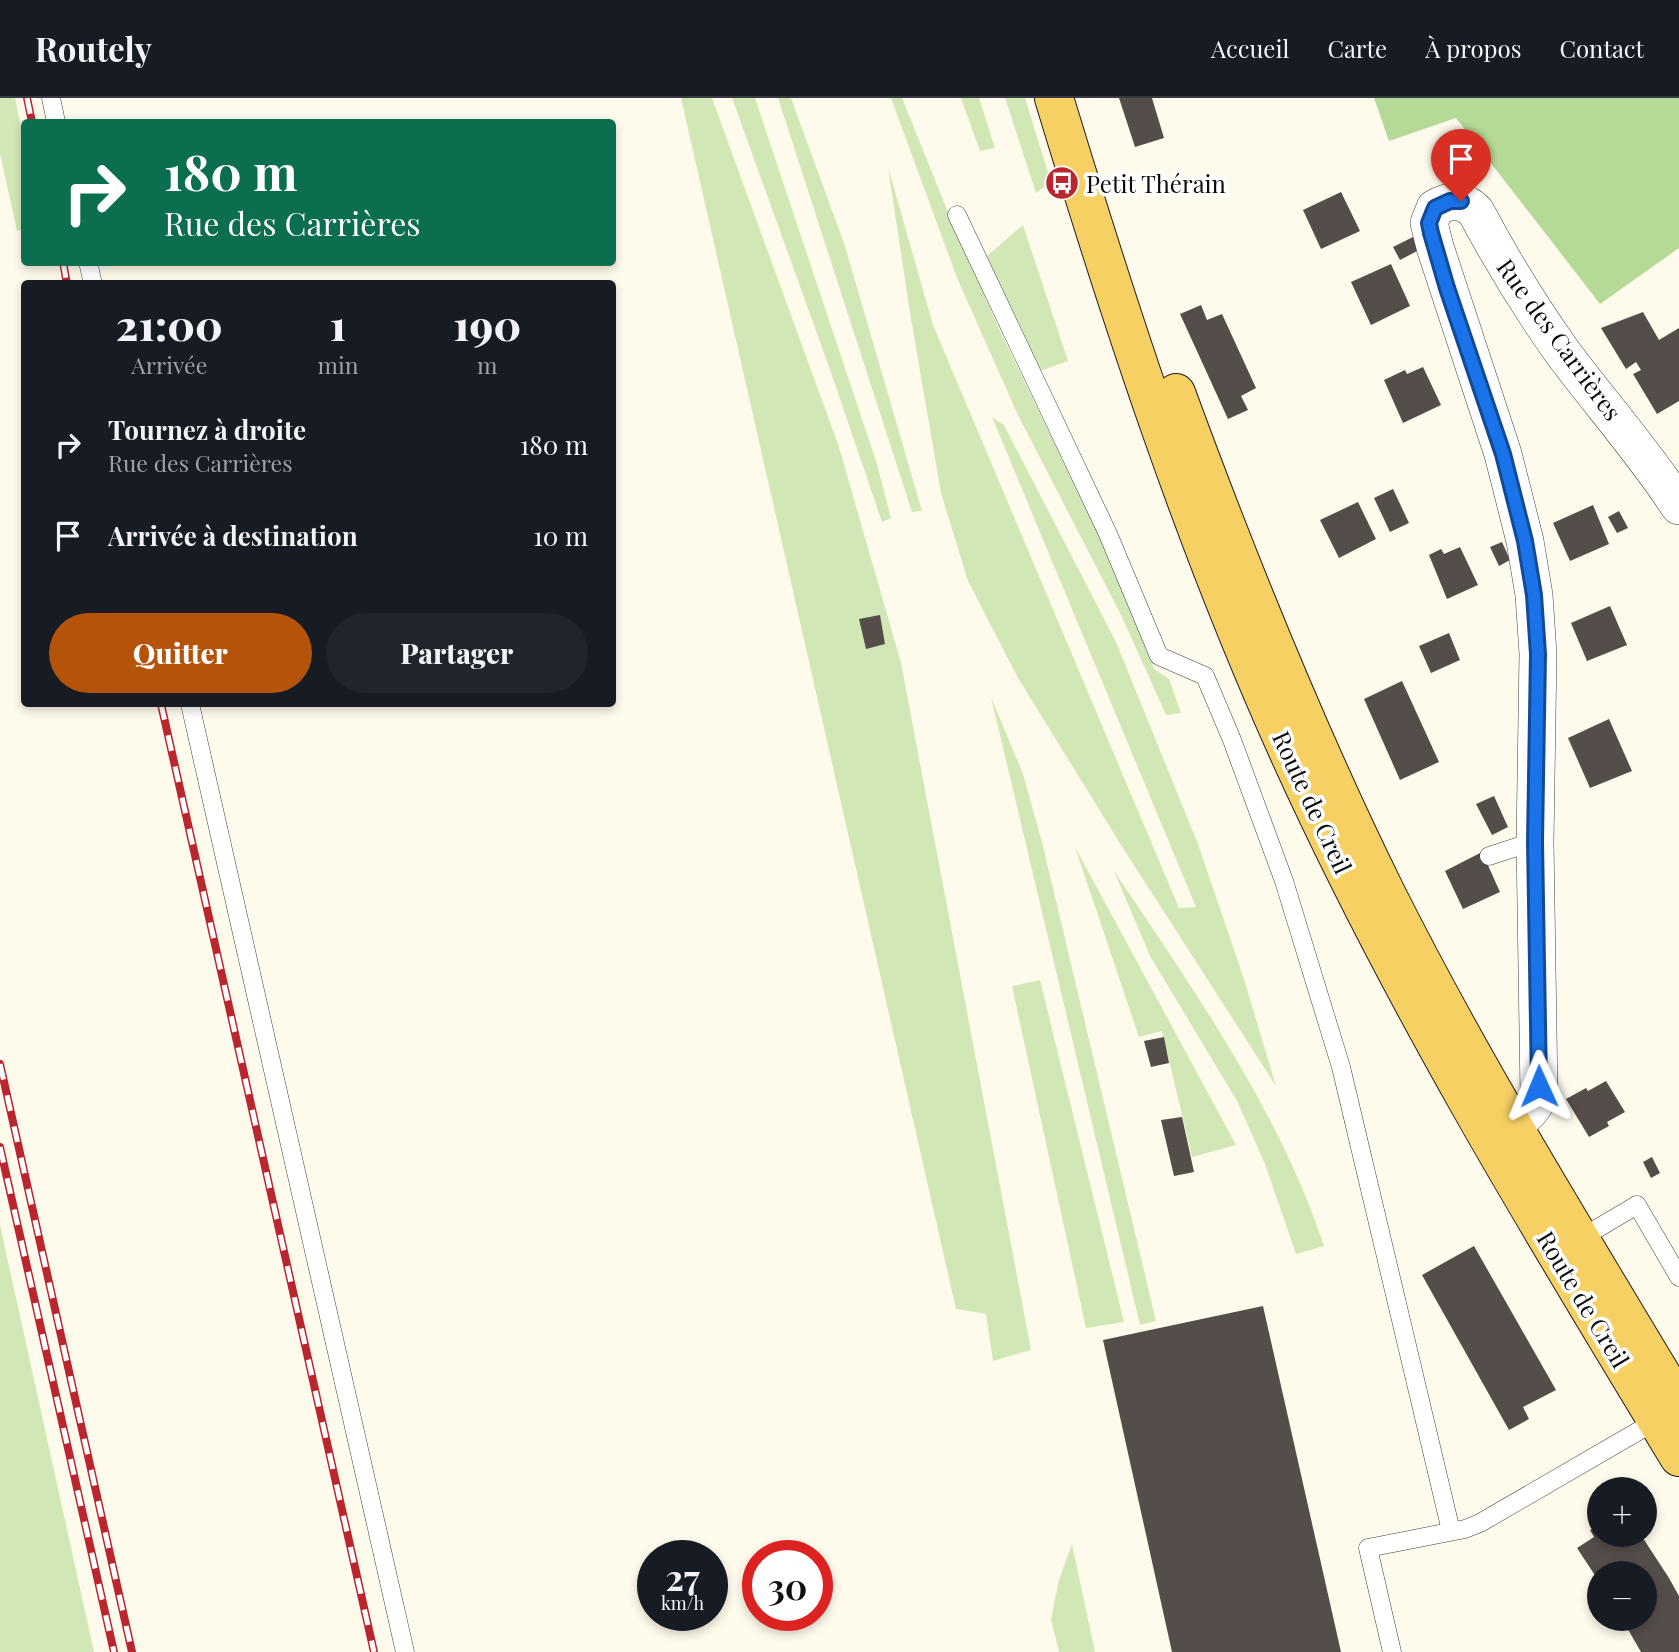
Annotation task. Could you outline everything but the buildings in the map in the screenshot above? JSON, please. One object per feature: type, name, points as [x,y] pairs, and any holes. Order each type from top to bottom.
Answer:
[{"type":"main road","name":"Route de Creil","points":[[1054,98],[1109,277],[1199,535],[1286,747],[1338,858],[1414,1007],[1501,1132],[1568,1246],[1672,1410],[1679,1457]]},
{"type":"main road","name":"Route de Creil","points":[[1080,98],[1142,300],[1272,642],[1385,891],[1446,1006],[1501,1132]]},
{"type":"street","name":"Rue des Carrières","points":[[1501,1132],[1536,1107],[1539,1086],[1535,841],[1538,654],[1534,595],[1525,541],[1503,454],[1433,240],[1429,223],[1435,208],[1456,201],[1467,204],[1476,212],[1524,297],[1564,353],[1639,448],[1679,506]]},
{"type":"lane","points":[[51,98],[55,119]]},
{"type":"lane","points":[[957,215],[1108,534],[1159,656],[1205,676],[1232,740],[1283,881],[1341,1067],[1451,1531]]},
{"type":"lane","points":[[191,707],[405,1652]]},
{"type":"lane","points":[[1489,856],[1535,841]]},
{"type":"lane","points":[[1568,1246],[1637,1205],[1679,1277]]},
{"type":"lane","points":[[1392,1652],[1367,1548],[1465,1529],[1491,1518],[1672,1410]]},
{"type":"green space","points":[[0,98],[15,98],[21,126],[21,230],[17,231],[0,154]]},
{"type":"green space","points":[[681,98],[712,98],[839,447],[901,663],[1031,1350],[993,1361],[986,1314],[956,1309]]},
{"type":"green space","points":[[732,98],[755,98],[877,464],[891,518],[882,522],[828,364]]},
{"type":"green space","points":[[778,98],[791,98],[845,246],[922,511],[912,512]]},
{"type":"green space","points":[[891,98],[902,98],[956,232],[1002,335],[1134,609],[1154,669],[1169,679],[1181,713],[1166,715],[1121,615],[1017,413],[957,278]]},
{"type":"green space","points":[[961,98],[979,98],[995,148],[980,151]]},
{"type":"green space","points":[[1005,98],[1025,98],[1051,182],[1036,193]]},
{"type":"green space","points":[[1374,98],[1679,98],[1679,248],[1600,304],[1456,118],[1389,141]]},
{"type":"green space","points":[[888,167],[933,325],[1179,908],[1196,907],[992,417],[1004,425],[1116,642],[1198,844],[1244,979],[1276,1086],[1121,845],[1018,678],[968,581],[941,493]]},
{"type":"green space","points":[[1023,225],[1068,361],[1034,373],[987,256]]},
{"type":"green space","points":[[991,697],[1023,774],[1042,842],[1156,1321],[1140,1325]]},
{"type":"green space","points":[[1075,847],[1236,1145],[1192,1157],[1162,1031],[1139,1037]]},
{"type":"green space","points":[[1114,871],[1203,1006],[1259,1099],[1305,1196],[1324,1246],[1296,1254],[1265,1164],[1237,1101],[1150,956]]},
{"type":"green space","points":[[1040,980],[1124,1322],[1086,1328],[1012,986]]},
{"type":"green space","points":[[0,1225],[94,1652],[0,1652]]},
{"type":"green space","points":[[1072,1544],[1095,1652],[1059,1652],[1051,1619],[1059,1580]]},
{"type":"railway","points":[[27,98],[31,119]]},
{"type":"railway","points":[[64,266],[66,280]]},
{"type":"railway","points":[[162,707],[374,1652]]},
{"type":"railway","points":[[0,1064],[132,1652]]},
{"type":"railway","points":[[0,1147],[114,1652]]},
{"type":"place","name":"Petit Thérain","points":[[1062,183]]},
{"type":"route","points":[[1461,201],[1450,201],[1435,208],[1429,223],[1447,288],[1503,454],[1520,517],[1534,595],[1538,654],[1535,841],[1539,1086]]}]
